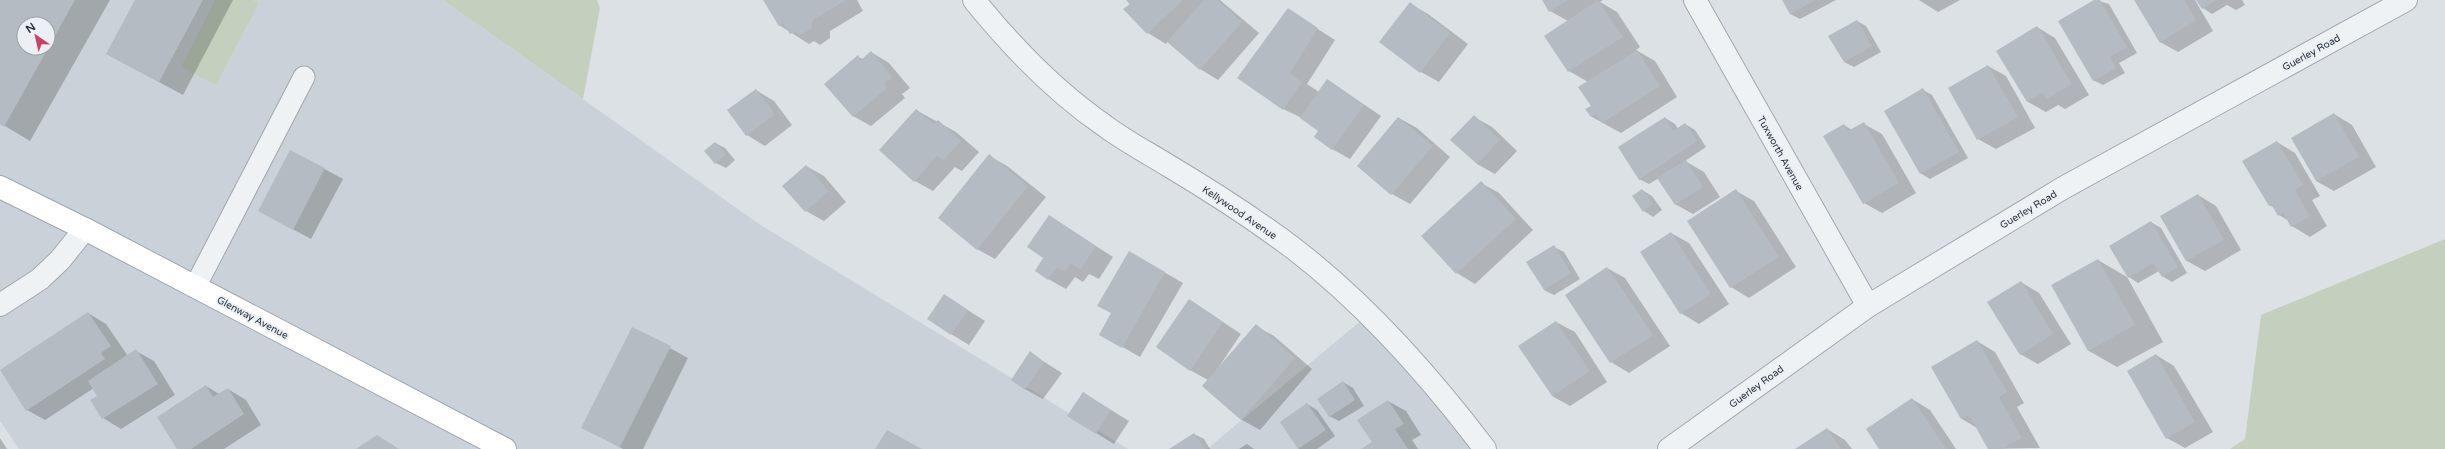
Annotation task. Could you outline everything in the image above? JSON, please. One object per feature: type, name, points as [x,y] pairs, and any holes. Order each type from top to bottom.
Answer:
[{"type":"main road","name":"Glenway Avenue","points":[[0,187],[85,229],[505,449]]},
{"type":"street","name":"Kellywood Avenue","points":[[974,0],[1006,40],[1057,89],[1105,126],[1208,189],[1293,248],[1369,314],[1447,399],[1485,449]]},
{"type":"street","name":"Tuxworth Avenue","points":[[1695,0],[1868,306]]},
{"type":"street","name":"Guerley Road","points":[[1668,449],[1868,306],[2063,188],[2406,0]]},
{"type":"street","points":[[0,305],[40,279],[60,260],[85,229]]},
{"type":"lane","points":[[195,287],[304,77]]},
{"type":"shaded area","points":[[0,0],[443,0],[759,224],[1128,449],[19,449],[0,421]]},
{"type":"shaded area","points":[[1369,314],[1485,449],[1207,449]]},
{"type":"green space","points":[[215,0],[253,0],[259,3],[216,85],[181,67]]},
{"type":"green space","points":[[443,0],[597,0],[600,8],[583,99]]},
{"type":"green space","points":[[2445,239],[2445,449],[2230,449],[2245,439],[2261,315]]},
{"type":"building","points":[[0,0],[75,0],[56,34],[56,16],[16,16],[16,56],[44,56],[4,127],[0,124]]},
{"type":"building","points":[[135,0],[203,0],[159,82],[106,54]]},
{"type":"building","points":[[763,0],[846,0],[812,21],[812,28],[801,35],[795,32],[790,34],[783,23],[779,26]]},
{"type":"building","points":[[1126,0],[1183,0],[1147,34],[1123,9],[1130,4]]},
{"type":"building","points":[[1204,0],[1218,0],[1242,22],[1200,70],[1167,42]]},
{"type":"building","points":[[1542,0],[1568,0],[1549,12]]},
{"type":"building","points":[[1598,0],[1623,37],[1568,72],[1544,36]]},
{"type":"building","points":[[1782,0],[1816,0],[1790,14]]},
{"type":"building","points":[[2094,0],[2100,0],[2127,47],[2110,57],[2116,68],[2093,81],[2058,21]]},
{"type":"building","points":[[2134,0],[2184,0],[2196,20],[2160,43]]},
{"type":"building","points":[[2196,0],[2216,0],[2202,9]]},
{"type":"building","points":[[1410,2],[1450,33],[1420,73],[1379,42]]},
{"type":"building","points":[[1288,8],[1318,28],[1290,73],[1302,82],[1283,110],[1237,78]]},
{"type":"building","points":[[1857,20],[1872,46],[1844,62],[1828,36]]},
{"type":"building","points":[[2037,26],[2072,84],[2047,99],[2042,93],[2027,102],[1996,51]]},
{"type":"building","points":[[1637,50],[1660,86],[1602,123],[1596,114],[1591,117],[1585,109],[1591,106],[1578,87]]},
{"type":"building","points":[[871,51],[892,77],[884,84],[888,87],[853,117],[824,84],[858,55],[861,60]]},
{"type":"building","points":[[1988,65],[2018,117],[1977,140],[1948,88]]},
{"type":"building","points":[[1327,79],[1364,105],[1332,150],[1314,137],[1318,131],[1300,118]]},
{"type":"building","points":[[1923,88],[1959,152],[1920,174],[1884,111]]},
{"type":"building","points":[[756,89],[775,114],[746,136],[727,110]]},
{"type":"building","points":[[916,109],[934,124],[938,120],[961,141],[943,161],[937,156],[914,182],[879,150]]},
{"type":"building","points":[[2334,113],[2359,157],[2316,181],[2291,138]]},
{"type":"building","points":[[1474,115],[1500,140],[1477,164],[1450,140]]},
{"type":"building","points":[[1398,117],[1433,146],[1391,195],[1357,166]]},
{"type":"building","points":[[1665,117],[1673,131],[1685,123],[1697,141],[1639,180],[1618,147]]},
{"type":"building","points":[[1864,122],[1899,183],[1863,204],[1823,136],[1844,124],[1848,131]]},
{"type":"building","points":[[2277,141],[2303,185],[2295,190],[2310,216],[2291,227],[2283,213],[2278,216],[2271,204],[2269,206],[2242,161]]},
{"type":"building","points":[[715,142],[726,154],[715,164],[704,151]]},
{"type":"building","points":[[290,150],[325,168],[293,230],[258,211]]},
{"type":"building","points":[[989,154],[1028,186],[977,250],[938,218]]},
{"type":"building","points":[[1686,160],[1703,187],[1675,205],[1657,178]]},
{"type":"building","points":[[806,165],[829,191],[805,212],[782,186]]},
{"type":"building","points":[[1481,181],[1516,219],[1456,274],[1421,236]]},
{"type":"building","points":[[1642,189],[1653,204],[1643,212],[1632,196]]},
{"type":"building","points":[[1736,189],[1779,257],[1730,288],[1687,221]]},
{"type":"building","points":[[2198,194],[2224,240],[2186,261],[2160,216]]},
{"type":"building","points":[[1049,215],[1096,246],[1080,270],[1071,263],[1065,272],[1057,267],[1048,280],[1035,271],[1043,258],[1027,247]]},
{"type":"building","points":[[2151,221],[2178,267],[2162,277],[2153,263],[2128,278],[2109,246]]},
{"type":"building","points":[[1671,232],[1711,294],[1680,314],[1640,252]]},
{"type":"building","points":[[1554,245],[1571,273],[1544,290],[1526,262]]},
{"type":"building","points":[[1129,251],[1165,272],[1122,348],[1099,335],[1111,313],[1097,306]]},
{"type":"building","points":[[2098,259],[2135,325],[2088,351],[2051,285]]},
{"type":"building","points":[[1607,267],[1653,335],[1610,363],[1565,295]]},
{"type":"building","points":[[2021,281],[2053,334],[2020,355],[1987,302]]},
{"type":"building","points":[[944,294],[968,310],[951,335],[927,319]]},
{"type":"building","points":[[1189,299],[1223,322],[1190,371],[1156,347]]},
{"type":"building","points":[[88,312],[111,346],[101,353],[105,359],[26,411],[0,370]]},
{"type":"building","points":[[1556,321],[1590,371],[1552,396],[1518,346]]},
{"type":"building","points":[[1256,324],[1295,358],[1241,420],[1202,386]]},
{"type":"building","points":[[632,327],[671,346],[620,447],[581,428]]},
{"type":"building","points":[[1977,340],[2007,392],[1999,397],[2022,438],[2002,449],[1988,449],[1969,415],[1961,419],[1931,367]]},
{"type":"building","points":[[136,349],[158,384],[102,419],[90,400],[97,396],[88,381]]},
{"type":"building","points":[[1030,351],[1044,362],[1025,390],[1011,380]]},
{"type":"building","points":[[2156,354],[2195,422],[2166,439],[2127,371]]},
{"type":"building","points":[[1343,381],[1355,400],[1329,417],[1317,399]]},
{"type":"building","points":[[206,385],[213,397],[228,388],[244,414],[191,449],[177,449],[157,417]]},
{"type":"building","points":[[1083,392],[1111,410],[1096,434],[1067,416]]},
{"type":"building","points":[[1912,398],[1946,449],[1879,449],[1866,429]]},
{"type":"building","points":[[1388,400],[1404,424],[1395,429],[1408,449],[1361,449],[1372,442],[1357,420]]},
{"type":"building","points":[[1307,403],[1326,430],[1298,449],[1280,422]]},
{"type":"building","points":[[1827,428],[1841,449],[1795,449]]},
{"type":"building","points":[[887,430],[922,449],[875,449]]},
{"type":"building","points":[[1194,433],[1205,449],[1169,449]]},
{"type":"building","points":[[377,435],[399,449],[356,449]]}]
